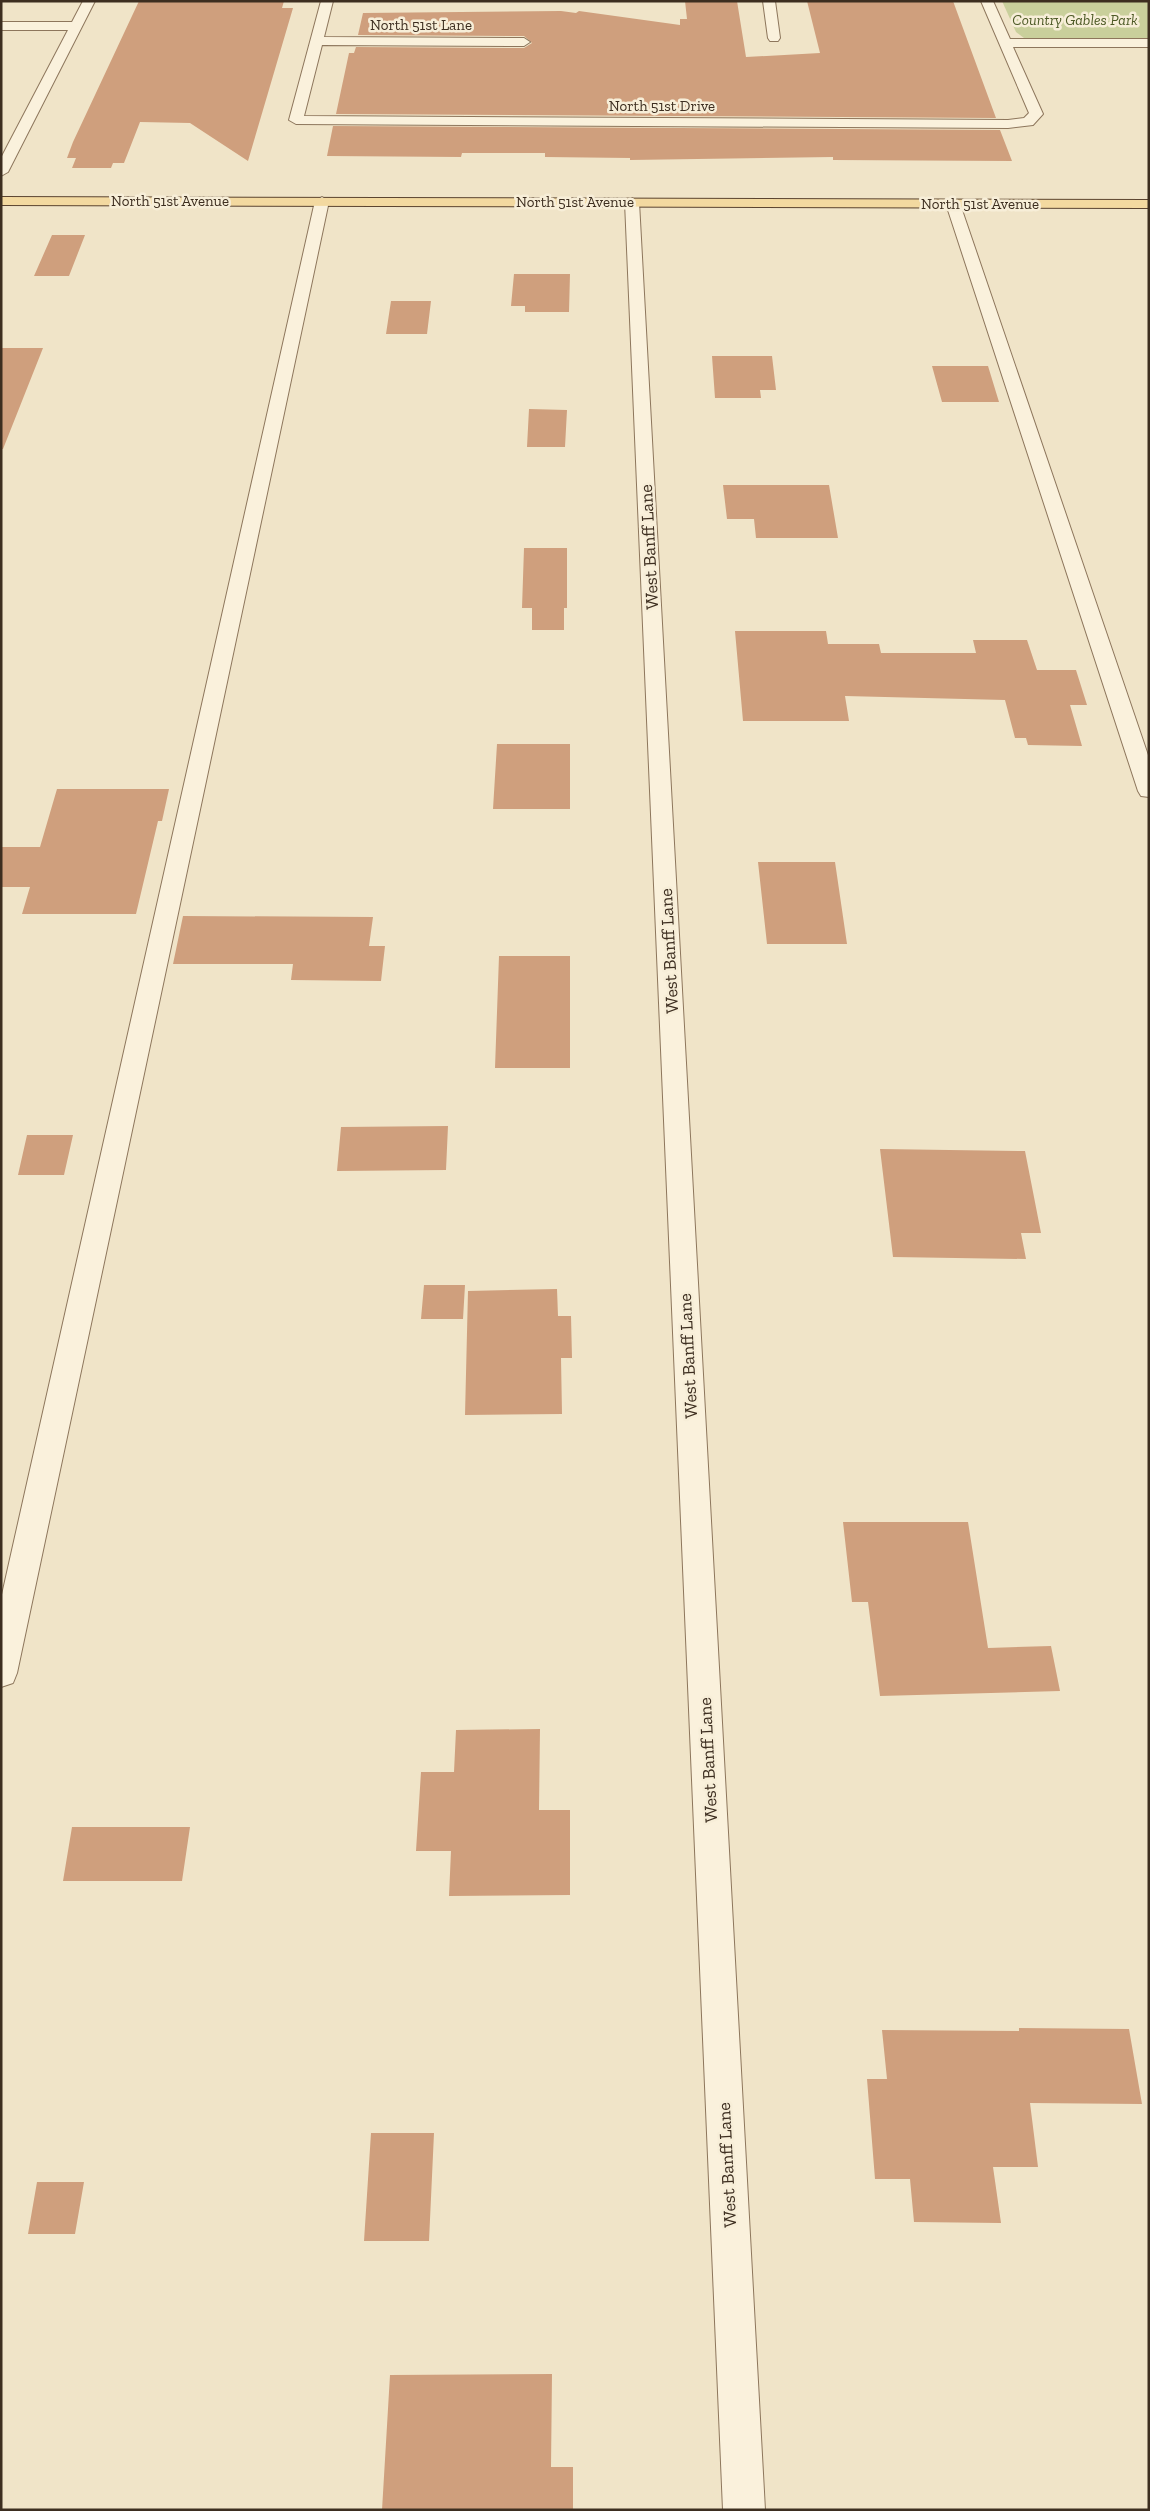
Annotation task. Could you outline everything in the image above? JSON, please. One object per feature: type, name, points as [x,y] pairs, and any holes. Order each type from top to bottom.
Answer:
[{"type":"main road","name":"North 51st Avenue","points":[[1,200],[1149,204]]},
{"type":"street","points":[[1,172],[78,26],[89,1]]},
{"type":"street","points":[[317,41],[327,1]]},
{"type":"street","points":[[768,1],[774,38]]},
{"type":"street","points":[[987,1],[1004,43],[1149,43]]},
{"type":"street","points":[[1,26],[78,26]]},
{"type":"street","name":"North 51st Lane","points":[[317,41],[524,42]]},
{"type":"street","name":"North 51st Drive","points":[[317,41],[296,120],[1008,124],[1028,122],[1036,114],[1004,43]]},
{"type":"street","points":[[1,1673],[322,202]]},
{"type":"street","name":"West Banff Lane","points":[[632,202],[744,2510]]},
{"type":"street","points":[[953,204],[1149,791]]},
{"type":"green space","name":"Country Gables Park","points":[[1002,1],[1149,1],[1149,38],[1024,38],[1016,32]]},
{"type":"building","points":[[139,1],[284,1],[282,8],[293,8],[248,161],[190,123],[140,122],[124,163],[113,163],[111,168],[72,168],[76,158],[67,158],[73,142]]},
{"type":"building","points":[[685,1],[737,1],[746,57],[820,53],[807,1],[953,1],[996,118],[336,114],[349,53],[354,53],[356,47],[524,48],[532,43],[524,36],[358,35],[363,13],[561,11],[576,13],[579,11],[680,25],[680,19],[687,19]]},
{"type":"building","points":[[333,126],[1000,130],[1012,161],[833,160],[833,157],[630,160],[630,158],[545,157],[545,153],[462,153],[461,157],[327,156]]},
{"type":"building","points":[[52,235],[85,235],[69,276],[34,276]]},
{"type":"building","points":[[514,274],[570,274],[569,312],[525,312],[525,306],[511,306]]},
{"type":"building","points":[[391,301],[431,301],[427,334],[386,334]]},
{"type":"building","points":[[1,348],[43,348],[3,449],[1,449]]},
{"type":"building","points":[[712,356],[772,356],[776,390],[760,390],[761,398],[715,398]]},
{"type":"building","points":[[932,366],[988,366],[999,402],[942,402]]},
{"type":"building","points":[[529,409],[567,410],[565,447],[527,447]]},
{"type":"building","points":[[723,485],[829,485],[838,538],[756,538],[754,519],[727,519]]},
{"type":"building","points":[[524,548],[567,548],[567,608],[564,608],[564,630],[532,630],[532,608],[522,608]]},
{"type":"building","points":[[735,631],[826,631],[828,644],[879,644],[881,653],[976,653],[973,640],[1027,640],[1037,670],[1076,670],[1087,705],[1070,705],[1082,746],[1028,745],[1026,738],[1015,738],[1005,700],[845,696],[849,721],[743,721]]},
{"type":"building","points":[[497,744],[570,744],[570,809],[493,809]]},
{"type":"building","points":[[57,789],[169,789],[162,821],[158,821],[136,914],[22,914],[30,887],[1,887],[1,847],[40,847]]},
{"type":"building","points":[[758,862],[835,862],[847,944],[767,944]]},
{"type":"building","points":[[183,916],[373,917],[369,946],[385,946],[381,981],[291,980],[293,964],[173,964]]},
{"type":"building","points":[[499,956],[570,956],[570,1068],[495,1068]]},
{"type":"building","points":[[448,1126],[446,1170],[337,1171],[341,1127]]},
{"type":"building","points":[[27,1135],[73,1135],[64,1175],[18,1175]]},
{"type":"building","points":[[880,1149],[1025,1151],[1041,1233],[1021,1233],[1026,1259],[893,1257]]},
{"type":"building","points":[[424,1285],[465,1285],[463,1319],[421,1319]]},
{"type":"building","points":[[557,1289],[558,1316],[571,1316],[572,1358],[561,1358],[562,1414],[465,1415],[468,1291]]},
{"type":"building","points":[[843,1522],[968,1522],[988,1648],[1051,1646],[1060,1691],[880,1696],[868,1602],[852,1602]]},
{"type":"building","points":[[540,1729],[539,1810],[570,1810],[570,1895],[449,1896],[451,1851],[416,1851],[421,1772],[454,1772],[456,1730]]},
{"type":"building","points":[[72,1827],[190,1827],[182,1881],[63,1881]]},
{"type":"building","points":[[1019,2028],[1129,2029],[1142,2104],[1030,2103],[1038,2167],[993,2167],[1001,2223],[914,2222],[910,2179],[875,2179],[867,2079],[887,2079],[882,2030],[1019,2031]]},
{"type":"building","points":[[371,2133],[434,2133],[429,2241],[364,2241]]},
{"type":"building","points":[[37,2182],[84,2182],[75,2234],[28,2234]]},
{"type":"building","points":[[552,2374],[551,2467],[573,2467],[573,2510],[382,2510],[390,2375]]}]
